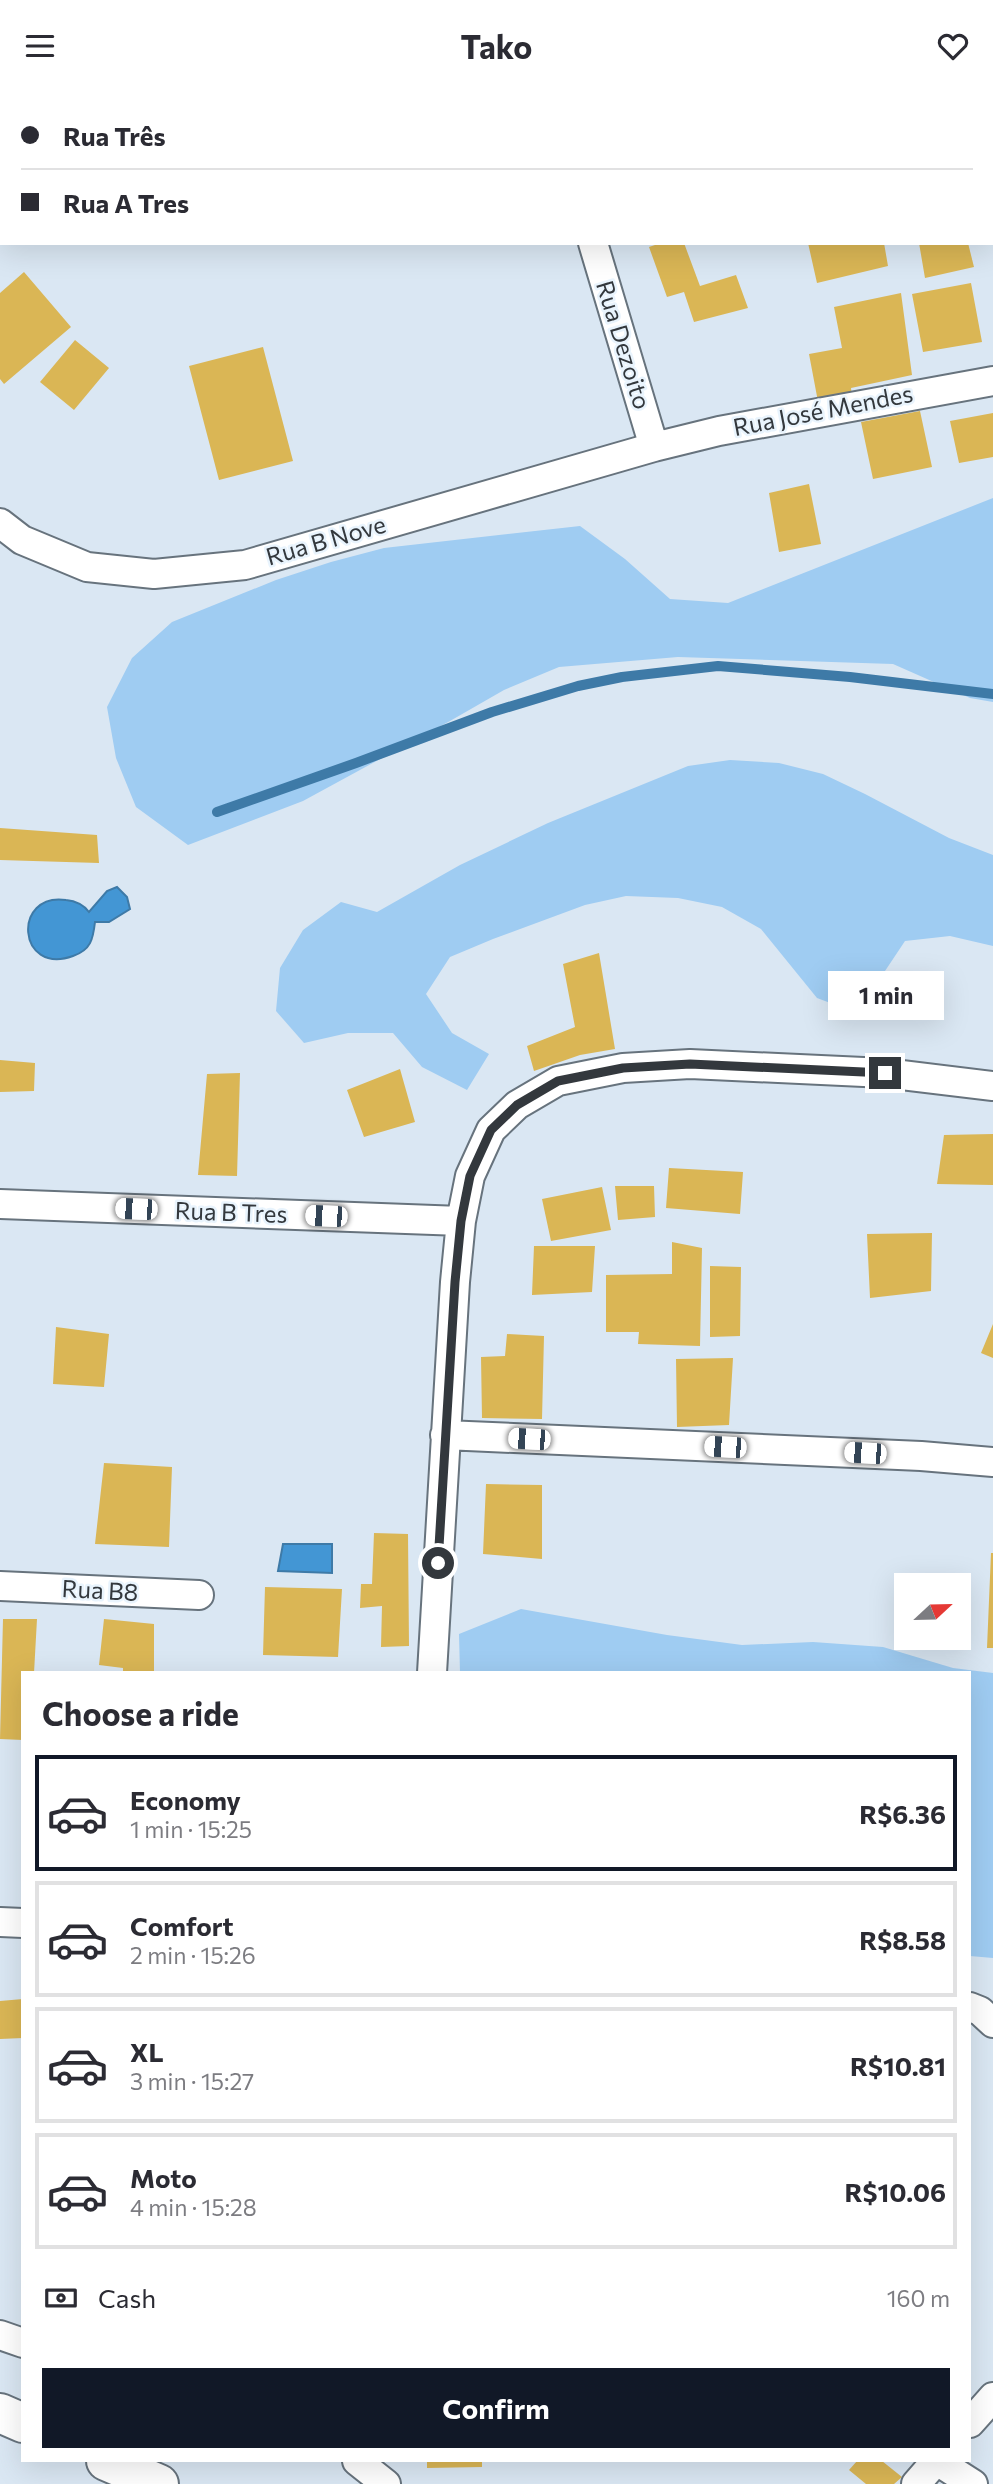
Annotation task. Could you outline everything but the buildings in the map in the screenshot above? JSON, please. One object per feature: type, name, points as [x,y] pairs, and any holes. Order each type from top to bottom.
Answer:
[{"type":"main road","points":[[0,2413],[21,2422]]},
{"type":"main road","points":[[108,2462],[159,2484]]},
{"type":"street","name":"Rua Dezoito","points":[[594,245],[654,447]]},
{"type":"street","name":"Rua José Mendes","points":[[654,447],[719,431],[993,381]]},
{"type":"street","name":"Rua B Nove","points":[[0,523],[22,540],[87,567],[154,574],[245,565],[654,447]]},
{"type":"street","points":[[432,1671],[445,1435],[461,1221],[470,1176],[491,1130],[517,1105],[558,1081],[623,1068],[690,1064],[885,1073],[993,1086]]},
{"type":"street","name":"Rua B Tres","points":[[0,1204],[461,1221]]},
{"type":"street","points":[[445,1435],[907,1455],[993,1462]]},
{"type":"street","name":"Rua B8","points":[[0,1586],[199,1595]]},
{"type":"street","points":[[0,1922],[21,1923]]},
{"type":"street","points":[[971,2007],[980,2011],[993,2023]]},
{"type":"street","points":[[0,2335],[21,2342]]},
{"type":"street","points":[[971,2422],[993,2397]]},
{"type":"street","points":[[358,2462],[386,2484]]},
{"type":"street","points":[[916,2484],[936,2462]]},
{"type":"street","points":[[939,2462],[973,2484]]},
{"type":"shaded area","points":[[993,498],[993,702],[970,698],[893,664],[678,657],[559,667],[504,690],[303,801],[188,845],[136,807],[116,758],[107,707],[132,658],[172,622],[276,580],[331,562],[384,548],[580,526],[625,559],[670,599],[728,603]]},
{"type":"shaded area","points":[[730,760],[779,763],[823,774],[949,838],[993,855],[993,946],[950,936],[905,941],[857,1013],[817,998],[761,929],[722,907],[678,898],[626,896],[585,905],[450,957],[426,994],[452,1033],[489,1054],[467,1090],[422,1067],[393,1033],[348,1033],[304,1043],[276,1011],[280,968],[303,930],[341,902],[377,912],[460,865],[548,823],[688,766]]},
{"type":"shaded area","points":[[117,887],[127,897],[130,909],[109,922],[95,922],[92,939],[84,951],[54,959],[41,955],[32,945],[28,933],[30,919],[36,908],[48,901],[66,900],[79,903],[89,912],[107,891]]},
{"type":"shaded area","points":[[283,1544],[332,1544],[332,1573],[278,1571]]},
{"type":"shaded area","points":[[521,1609],[667,1635],[742,1645],[813,1642],[883,1647],[953,1668],[993,1673],[993,1958],[971,1956],[971,1671],[460,1671],[459,1634]]},
{"type":"waterway","points":[[217,812],[492,712],[578,686],[622,677],[718,666],[850,677],[993,694]]},
{"type":"route","points":[[438,1563],[461,1221],[470,1176],[491,1130],[517,1105],[558,1081],[623,1068],[690,1064],[885,1073]]}]
